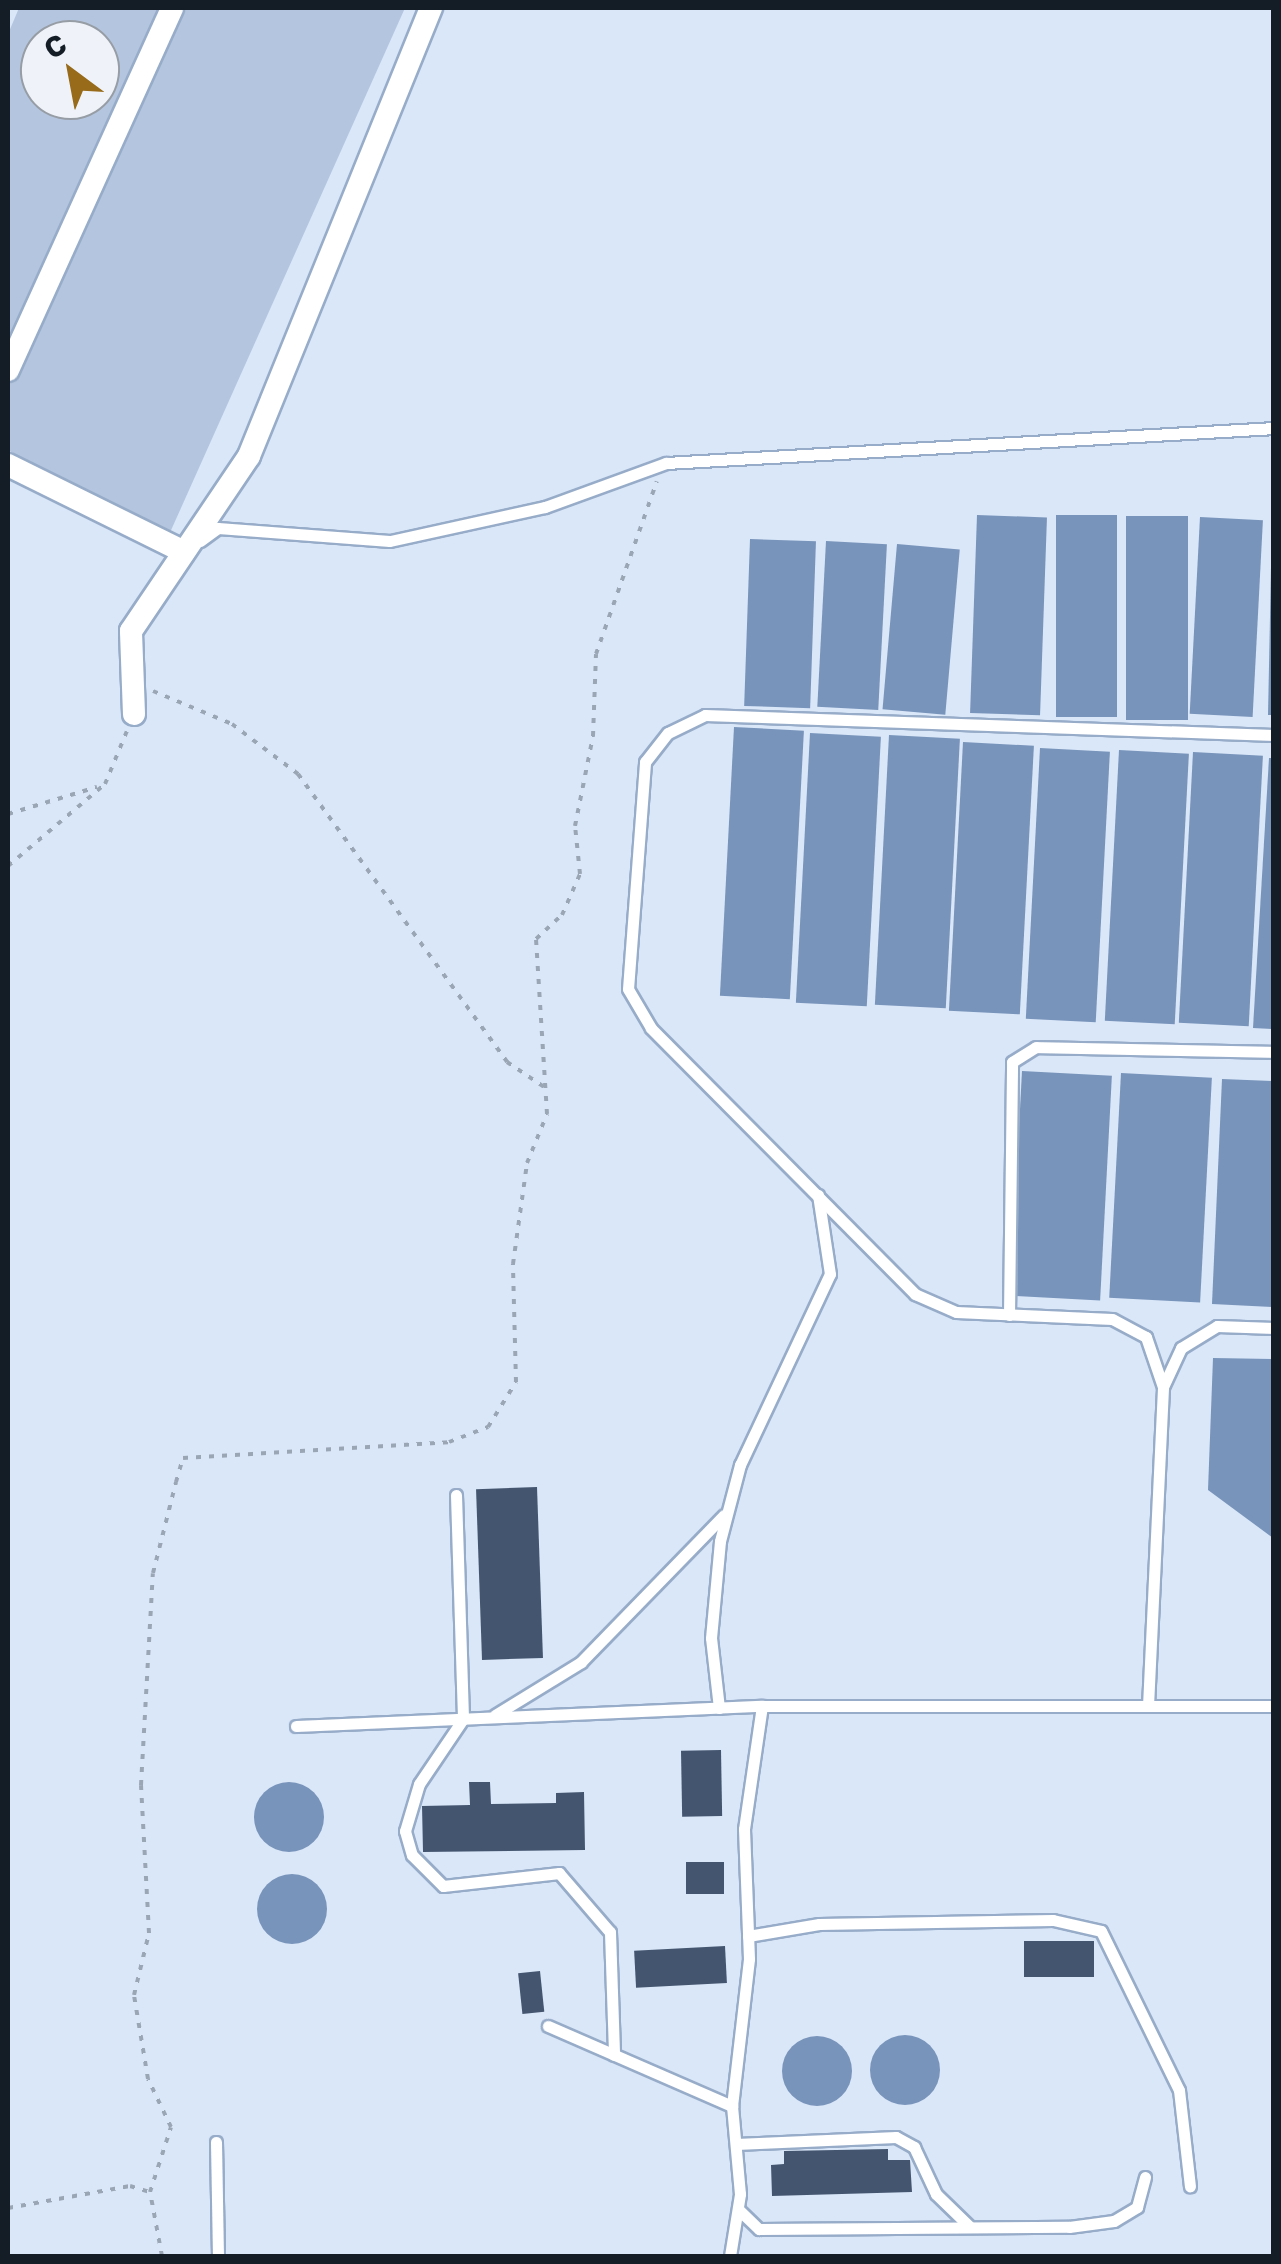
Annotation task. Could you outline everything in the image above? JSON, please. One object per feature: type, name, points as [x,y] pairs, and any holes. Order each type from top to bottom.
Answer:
[{"type":"street","points":[[8,370],[172,8]]},
{"type":"street","points":[[134,714],[131,631],[249,456],[431,8]]},
{"type":"street","points":[[8,465],[184,552]]},
{"type":"lane","points":[[184,552],[218,528],[390,542],[545,507],[666,464],[1274,428]]},
{"type":"lane","points":[[1148,1706],[1163,1387],[1146,1337],[1112,1319],[956,1312],[916,1294],[651,1028],[628,989],[644,762],[668,733],[704,715],[1274,735]]},
{"type":"lane","points":[[1008,1314],[1012,1062],[1036,1048],[1274,1052]]},
{"type":"lane","points":[[719,1708],[712,1638],[727,1512],[753,1434],[830,1274],[818,1195]]},
{"type":"lane","points":[[1163,1387],[1181,1348],[1217,1326],[1274,1328]]},
{"type":"lane","points":[[456,1495],[463,1719],[418,1784],[405,1832],[412,1855],[443,1886],[559,1873],[610,1932],[614,2055]]},
{"type":"lane","points":[[492,1718],[582,1662],[727,1512]]},
{"type":"lane","points":[[730,2256],[738,2209],[732,2106],[748,1936],[744,1829],[762,1706]]},
{"type":"lane","points":[[296,1726],[762,1706],[1274,1706]]},
{"type":"lane","points":[[748,1936],[820,1924],[1054,1920],[1100,1930],[1180,2090],[1190,2186]]},
{"type":"lane","points":[[548,2026],[732,2106]]},
{"type":"lane","points":[[736,2144],[896,2137],[914,2147],[936,2194],[972,2228]]},
{"type":"lane","points":[[216,2142],[218,2256]]},
{"type":"lane","points":[[738,2209],[760,2229],[972,2228],[1114,2221],[1137,2207],[1144,2177]]},
{"type":"path","points":[[162,2256],[150,2192],[171,2127],[148,2079],[134,1995],[149,1933],[141,1785],[153,1573],[183,1458],[449,1442],[488,1428],[516,1382],[513,1264],[545,1088],[536,939],[562,915],[580,874],[576,826],[596,654],[666,464]]},
{"type":"path","points":[[133,686],[232,724],[298,774],[507,1062],[545,1088]]},
{"type":"path","points":[[8,866],[105,784],[134,714]]},
{"type":"path","points":[[8,814],[105,784]]},
{"type":"path","points":[[8,2208],[130,2186],[150,2192]]},
{"type":"shaded area","points":[[19,8],[405,8],[168,537],[8,450],[8,34]]},
{"type":"shaded area","points":[[977,515],[1047,517],[1040,715],[970,713]]},
{"type":"shaded area","points":[[1056,515],[1117,515],[1117,717],[1056,717]]},
{"type":"shaded area","points":[[1126,516],[1188,516],[1188,720],[1126,720]]},
{"type":"shaded area","points":[[1200,517],[1263,520],[1253,717],[1190,714]]},
{"type":"shaded area","points":[[1272,518],[1273,715],[1268,715]]},
{"type":"shaded area","points":[[750,539],[816,541],[810,708],[744,706]]},
{"type":"shaded area","points":[[826,541],[887,544],[878,710],[817,707]]},
{"type":"shaded area","points":[[897,544],[960,549],[945,715],[883,709]]},
{"type":"shaded area","points":[[734,727],[804,731],[790,999],[720,996]]},
{"type":"shaded area","points":[[810,733],[881,737],[867,1006],[796,1003]]},
{"type":"shaded area","points":[[889,735],[960,739],[946,1008],[875,1005]]},
{"type":"shaded area","points":[[963,742],[1034,746],[1020,1014],[949,1011]]},
{"type":"shaded area","points":[[1040,748],[1110,752],[1096,1022],[1026,1019]]},
{"type":"shaded area","points":[[1119,750],[1189,754],[1175,1024],[1105,1021]]},
{"type":"shaded area","points":[[1193,752],[1263,756],[1249,1026],[1179,1023]]},
{"type":"shaded area","points":[[1269,758],[1274,758],[1273,1029],[1253,1028]]},
{"type":"shaded area","points":[[1022,1071],[1112,1076],[1100,1300],[1010,1296]]},
{"type":"shaded area","points":[[1121,1073],[1212,1078],[1200,1302],[1109,1298]]},
{"type":"shaded area","points":[[1222,1079],[1273,1081],[1273,1307],[1212,1304]]},
{"type":"shaded area","points":[[1213,1358],[1273,1359],[1273,1538],[1208,1490]]},
{"type":"shaded area","points":[[289,1782],[314,1792],[324,1817],[314,1842],[289,1852],[264,1842],[254,1817],[264,1792]]},
{"type":"shaded area","points":[[292,1874],[317,1884],[327,1909],[317,1934],[292,1944],[267,1934],[257,1909],[267,1884]]},
{"type":"shaded area","points":[[905,2035],[930,2045],[940,2070],[930,2095],[905,2105],[880,2095],[870,2070],[880,2045]]},
{"type":"shaded area","points":[[817,2036],[842,2046],[852,2071],[842,2096],[817,2106],[792,2096],[782,2071],[792,2046]]},
{"type":"building","points":[[537,1487],[543,1658],[482,1660],[476,1489]]},
{"type":"building","points":[[721,1750],[722,1816],[682,1817],[681,1751]]},
{"type":"building","points":[[469,1782],[490,1782],[491,1804],[556,1803],[556,1793],[584,1792],[585,1850],[423,1852],[422,1806],[470,1805]]},
{"type":"building","points":[[686,1862],[724,1862],[724,1894],[686,1894]]},
{"type":"building","points":[[1024,1941],[1094,1941],[1094,1977],[1024,1977]]},
{"type":"building","points":[[725,1946],[727,1983],[636,1988],[634,1951]]},
{"type":"building","points":[[540,1971],[544,2012],[522,2014],[518,1973]]},
{"type":"building","points":[[888,2149],[888,2160],[910,2160],[912,2192],[772,2196],[771,2165],[784,2164],[784,2151]]}]
